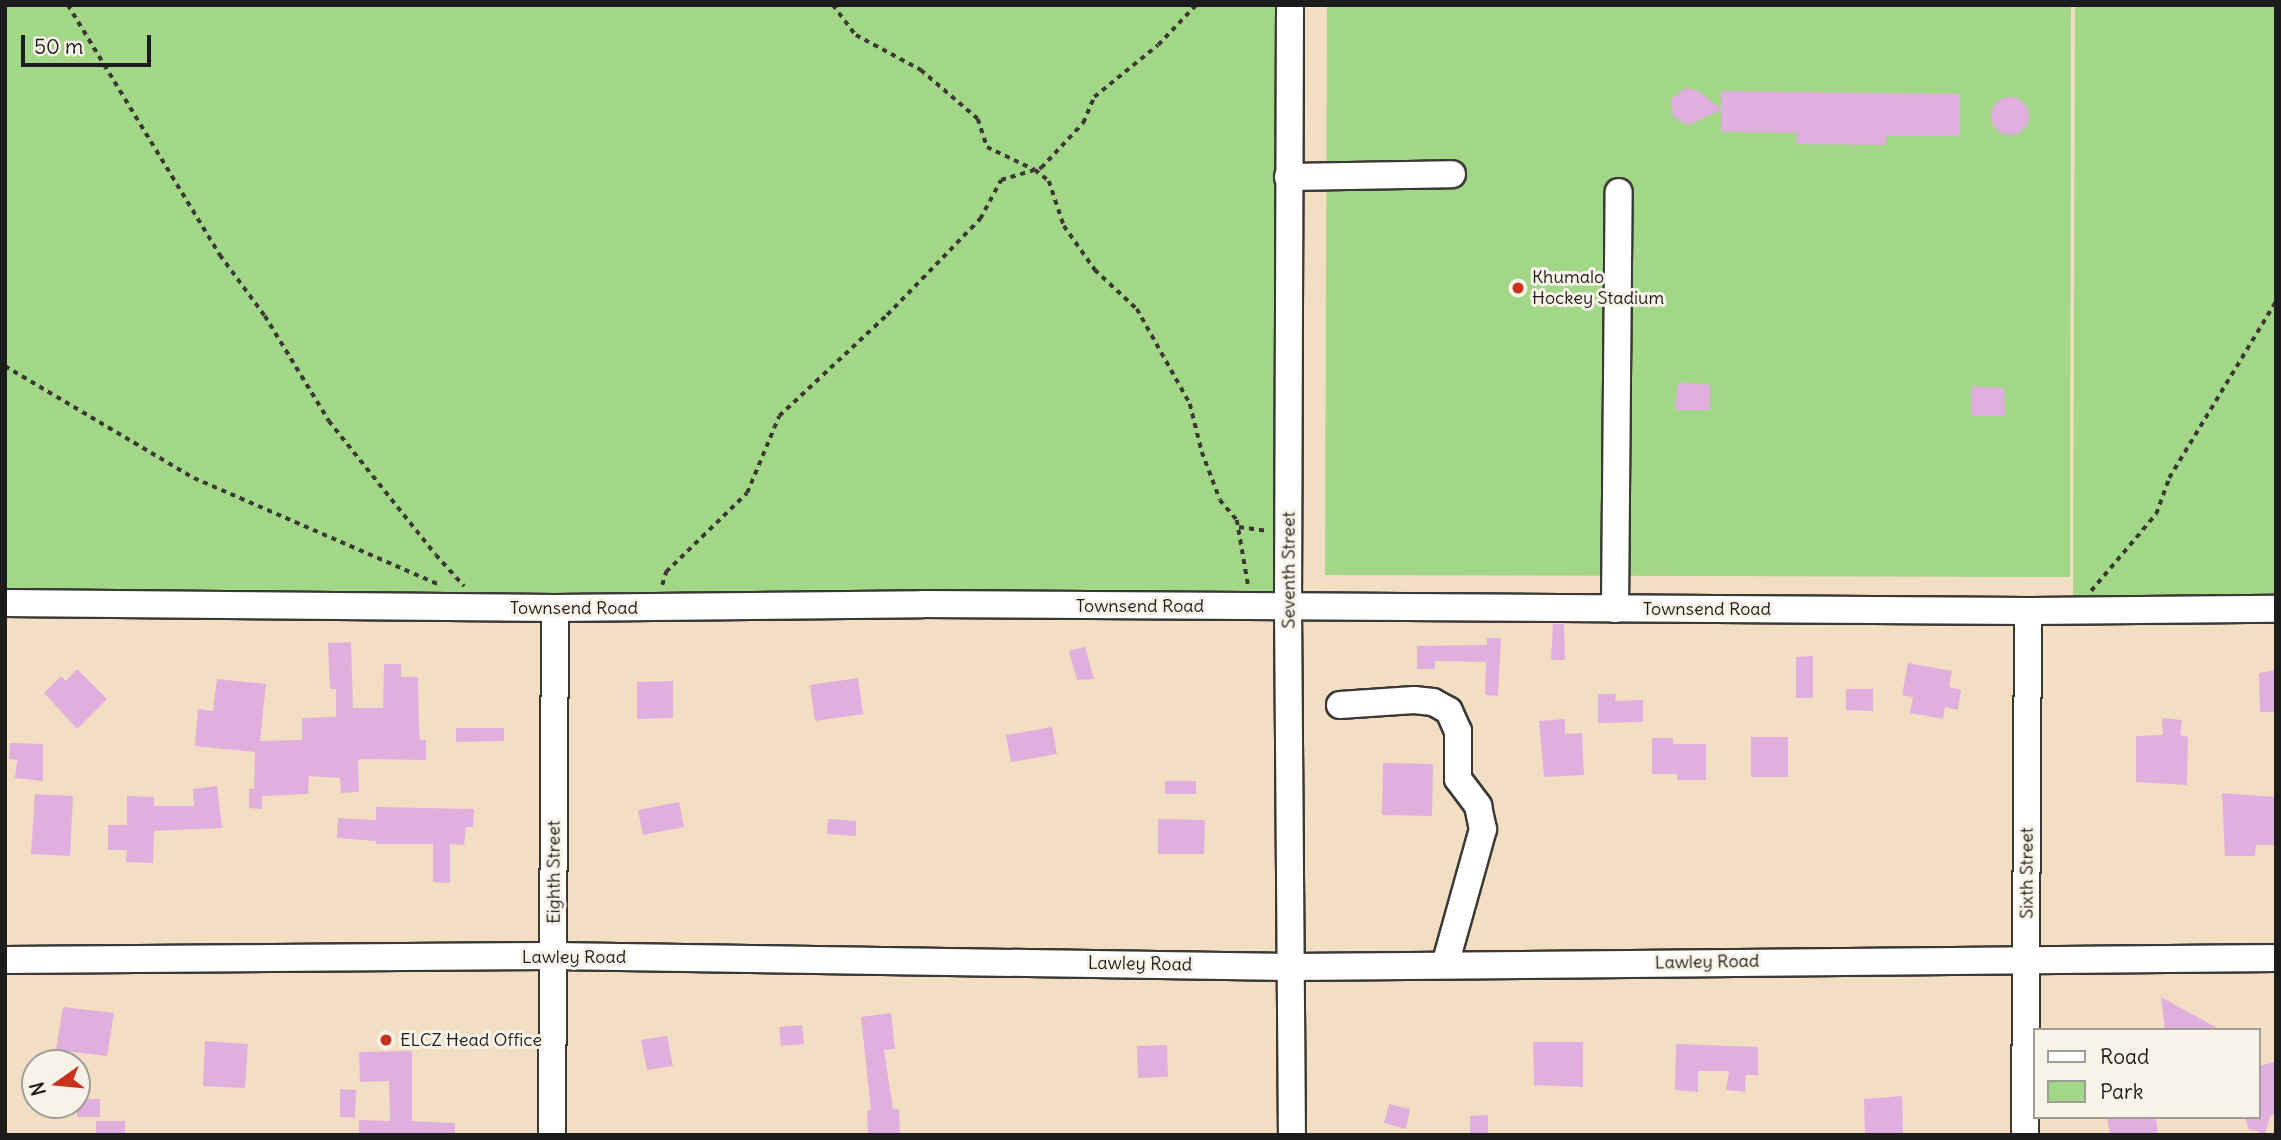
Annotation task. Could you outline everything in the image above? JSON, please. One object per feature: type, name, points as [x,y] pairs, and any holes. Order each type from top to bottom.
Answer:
[{"type":"street","name":"Seventh Street","points":[[1290,5],[1288,607],[1292,1135]]},
{"type":"street","points":[[1289,177],[1452,174]]},
{"type":"street","points":[[1615,609],[1619,192]]},
{"type":"street","name":"Townsend Road","points":[[5,603],[485,608],[923,604],[2028,611],[2276,609]]},
{"type":"street","name":"Eighth Street","points":[[552,1135],[555,608]]},
{"type":"street","name":"Sixth Street","points":[[2025,1135],[2028,611]]},
{"type":"street","points":[[1340,705],[1414,700],[1433,702],[1449,711],[1458,731],[1458,779],[1478,806],[1483,830],[1445,965]]},
{"type":"street","name":"Lawley Road","points":[[5,960],[554,956],[1291,967],[2026,958],[2276,958]]},
{"type":"path","points":[[68,5],[220,255],[265,316],[329,421],[436,555],[485,608]]},
{"type":"path","points":[[833,5],[856,35],[921,69],[978,119],[988,147],[1035,170],[1049,181],[1064,226],[1095,270],[1137,309],[1190,404],[1202,452],[1220,500],[1237,520],[1248,578],[1248,606]]},
{"type":"path","points":[[654,607],[666,572],[747,494],[779,416],[887,315],[980,219],[1001,180],[1041,168],[1083,123],[1094,97],[1158,45],[1196,5]]},
{"type":"path","points":[[2074,611],[2156,514],[2169,478],[2276,301]]},
{"type":"path","points":[[5,366],[194,478],[443,587]]},
{"type":"path","points":[[1239,527],[1271,532],[1289,527]]},
{"type":"green space","points":[[5,5],[1291,5],[1288,607],[5,599]]},
{"type":"green space","name":"Khumalo Hockey Stadium","points":[[1327,5],[2071,5],[2070,577],[1325,575]]},
{"type":"green space","points":[[2075,5],[2276,5],[2276,600],[2073,603]]},
{"type":"building","points":[[1685,88],[1697,90],[1721,109],[1721,91],[1960,94],[1960,136],[1886,136],[1886,145],[1796,144],[1797,133],[1721,132],[1721,110],[1688,125],[1673,117],[1671,99]]},
{"type":"building","points":[[2010,97],[2023,103],[2029,116],[2023,129],[2010,135],[1997,129],[1991,116],[1997,103]]},
{"type":"building","points":[[1678,382],[1710,385],[1710,410],[1675,410]]},
{"type":"building","points":[[1972,386],[2004,388],[2005,416],[1971,416]]},
{"type":"building","points":[[1553,624],[1564,624],[1565,660],[1551,660]]},
{"type":"building","points":[[1487,638],[1501,638],[1498,696],[1485,695],[1486,662],[1435,661],[1435,669],[1417,669],[1417,646],[1487,645]]},
{"type":"building","points":[[351,642],[353,708],[383,708],[384,664],[401,664],[401,677],[418,677],[420,740],[426,740],[426,760],[362,759],[358,761],[359,792],[341,793],[340,778],[309,776],[308,794],[262,796],[262,809],[249,808],[249,789],[254,789],[255,752],[195,746],[198,709],[213,711],[217,679],[266,684],[260,741],[302,740],[302,718],[336,717],[336,689],[330,689],[328,643]]},
{"type":"building","points":[[1085,647],[1094,679],[1077,680],[1069,651]]},
{"type":"building","points":[[1813,656],[1813,698],[1796,698],[1796,657]]},
{"type":"building","points":[[1908,663],[1952,671],[1949,687],[1961,690],[1958,710],[1945,707],[1943,719],[1910,713],[1913,697],[1902,695]]},
{"type":"building","points":[[77,669],[107,699],[77,729],[44,693],[61,676],[66,681]]},
{"type":"building","points":[[2276,670],[2276,712],[2260,712],[2259,673]]},
{"type":"building","points":[[858,678],[863,714],[815,721],[810,685]]},
{"type":"building","points":[[673,681],[673,718],[637,719],[637,682]]},
{"type":"building","points":[[1846,689],[1873,689],[1873,711],[1846,710]]},
{"type":"building","points":[[1598,694],[1616,694],[1615,701],[1643,700],[1643,722],[1598,723]]},
{"type":"building","points":[[2162,718],[2182,720],[2180,735],[2188,737],[2187,785],[2136,782],[2136,736],[2163,735]]},
{"type":"building","points":[[1565,719],[1565,734],[1582,733],[1584,775],[1544,777],[1539,721]]},
{"type":"building","points":[[1052,727],[1057,754],[1011,762],[1006,735]]},
{"type":"building","points":[[456,728],[504,728],[504,741],[456,742]]},
{"type":"building","points":[[1751,737],[1788,737],[1788,777],[1751,777]]},
{"type":"building","points":[[1652,738],[1673,738],[1673,744],[1706,744],[1706,780],[1677,780],[1677,774],[1652,774]]},
{"type":"building","points":[[10,743],[43,744],[43,781],[15,778],[17,760],[9,759]]},
{"type":"building","points":[[1383,763],[1433,764],[1432,816],[1382,815]]},
{"type":"building","points":[[1165,781],[1196,781],[1196,794],[1165,794]]},
{"type":"building","points":[[217,786],[222,828],[154,831],[153,863],[126,862],[127,850],[108,850],[108,825],[127,825],[127,796],[154,797],[154,806],[194,806],[193,789]]},
{"type":"building","points":[[2222,793],[2276,797],[2276,845],[2256,845],[2255,856],[2225,856]]},
{"type":"building","points":[[35,794],[73,796],[70,856],[31,854]]},
{"type":"building","points":[[679,802],[684,827],[643,835],[638,810]]},
{"type":"building","points":[[376,807],[474,809],[473,827],[466,827],[464,845],[450,844],[450,883],[433,882],[433,844],[376,844],[376,841],[337,838],[338,818],[376,820]]},
{"type":"building","points":[[828,819],[856,821],[856,836],[827,834]]},
{"type":"building","points":[[1158,819],[1205,820],[1204,854],[1158,854]]},
{"type":"building","points":[[2161,997],[2217,1028],[2165,1028]]},
{"type":"building","points":[[63,1007],[114,1013],[107,1056],[91,1054],[91,1049],[56,1049]]},
{"type":"building","points":[[891,1013],[895,1049],[884,1050],[893,1109],[899,1109],[900,1133],[868,1135],[867,1111],[871,1110],[861,1017]]},
{"type":"building","points":[[802,1025],[804,1044],[781,1046],[779,1027]]},
{"type":"building","points":[[667,1036],[673,1066],[647,1070],[641,1040]]},
{"type":"building","points":[[205,1041],[248,1044],[245,1088],[203,1086]]},
{"type":"building","points":[[1533,1042],[1583,1042],[1583,1087],[1534,1085]]},
{"type":"building","points":[[1676,1044],[1758,1047],[1758,1075],[1746,1075],[1745,1092],[1726,1090],[1729,1071],[1698,1071],[1698,1092],[1675,1090]]},
{"type":"building","points":[[1167,1045],[1168,1077],[1138,1078],[1137,1046]]},
{"type":"building","points":[[412,1051],[412,1121],[455,1123],[455,1135],[359,1135],[359,1120],[390,1121],[389,1081],[360,1082],[359,1052]]},
{"type":"building","points":[[2276,1062],[2276,1114],[2270,1116],[2265,1135],[2249,1130],[2246,1119],[2260,1119],[2260,1066]]},
{"type":"building","points":[[340,1089],[356,1090],[355,1118],[340,1117]]},
{"type":"building","points":[[1902,1096],[1903,1135],[1865,1135],[1864,1099]]},
{"type":"building","points":[[91,1099],[100,1099],[100,1117],[91,1117]]},
{"type":"building","points":[[1389,1104],[1410,1109],[1406,1129],[1384,1123]]},
{"type":"building","points":[[1488,1115],[1488,1135],[1470,1135],[1470,1116]]},
{"type":"building","points":[[2107,1119],[2156,1119],[2158,1135],[2110,1135]]},
{"type":"building","points":[[96,1121],[125,1121],[125,1135],[96,1135]]},
{"type":"place","name":"Khumalo Hockey Stadium","points":[[1518,288]]},
{"type":"place","name":"ELCZ Head Office","points":[[386,1040]]}]
